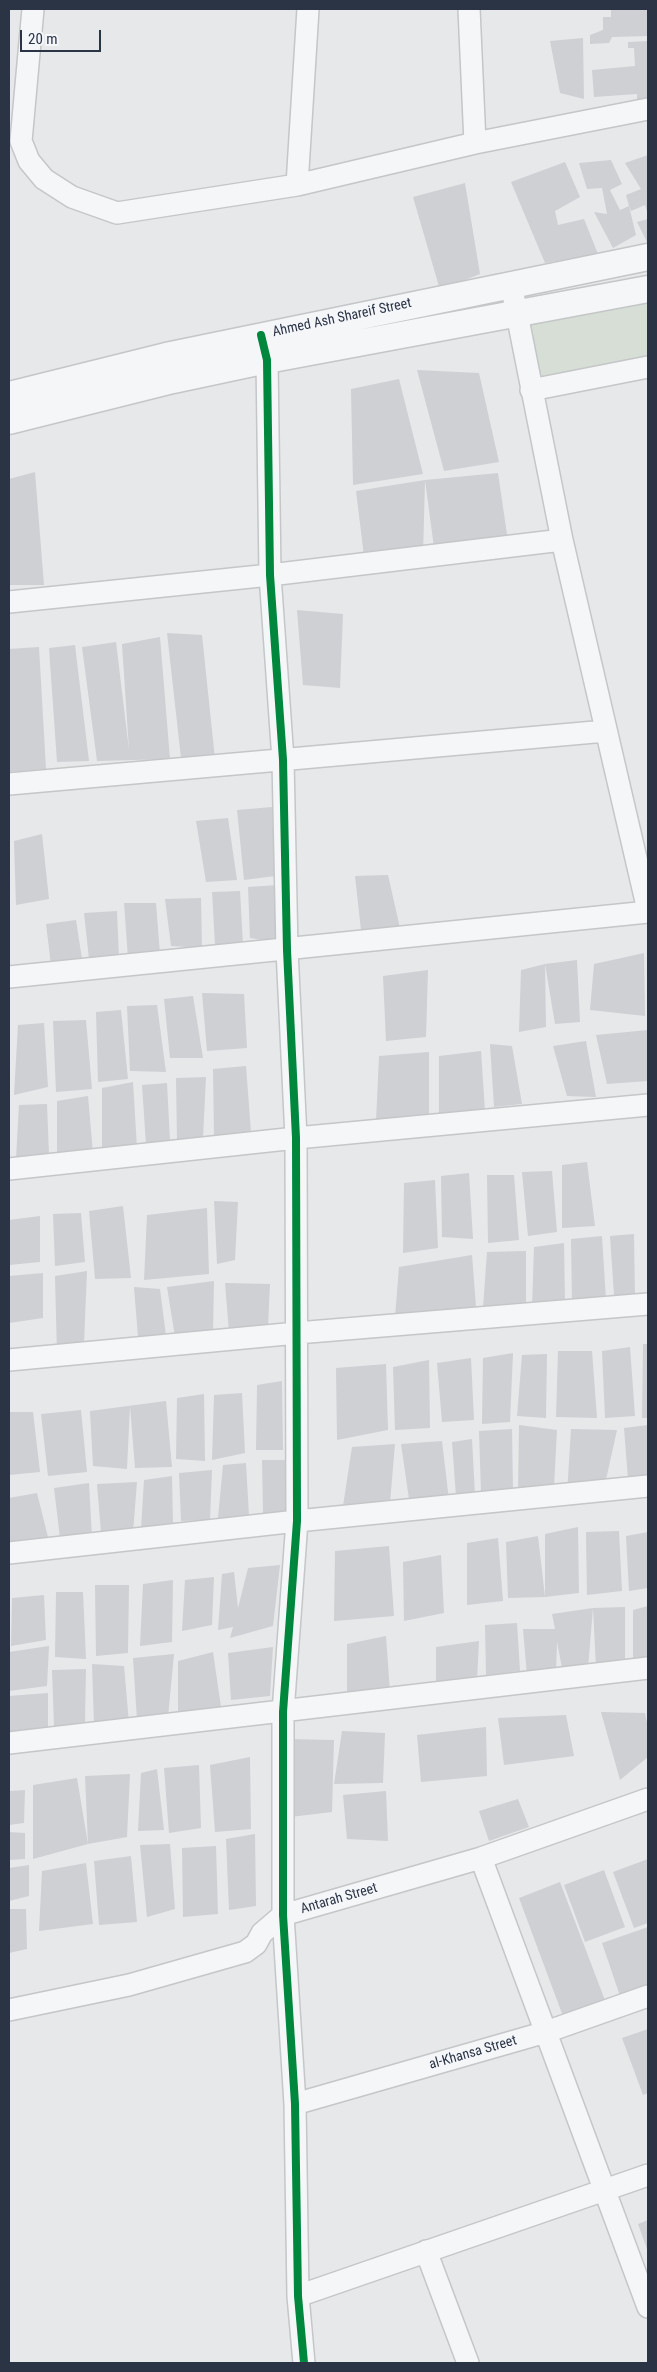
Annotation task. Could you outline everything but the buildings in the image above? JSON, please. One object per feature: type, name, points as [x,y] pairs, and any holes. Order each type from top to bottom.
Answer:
[{"type":"street","points":[[33,9],[21,141],[28,161],[44,179],[72,197],[117,213],[297,185],[475,144],[648,109]]},
{"type":"street","points":[[297,185],[308,9]]},
{"type":"street","points":[[469,9],[475,144]]},
{"type":"street","name":"Ahmed Ash Shareif Street","points":[[9,395],[166,356],[261,335],[648,257]]},
{"type":"street","points":[[9,977],[287,950],[648,911],[562,540],[511,284]]},
{"type":"street","name":"Ahmed Ash Shareif Street","points":[[9,422],[173,380],[267,360],[648,290]]},
{"type":"street","points":[[261,335],[267,360],[270,575],[283,760],[287,950],[296,1138],[297,1521],[283,1712],[283,1915],[295,2104],[298,2296],[304,2363]]},
{"type":"street","points":[[531,390],[648,367]]},
{"type":"street","points":[[9,602],[270,575],[562,540]]},
{"type":"street","points":[[9,784],[606,731]]},
{"type":"street","points":[[9,1169],[296,1138],[648,1105]]},
{"type":"street","points":[[9,1360],[297,1333],[648,1304]]},
{"type":"street","points":[[9,1553],[297,1521],[648,1486]]},
{"type":"street","points":[[9,1743],[648,1668]]},
{"type":"street","name":"Antarah Street","points":[[9,2010],[129,1985],[245,1952],[256,1944],[262,1933],[283,1915],[481,1858],[648,1799]]},
{"type":"street","points":[[481,1858],[648,2307]]},
{"type":"street","name":"al-Khansa Street","points":[[295,2104],[546,2032],[648,1996]]},
{"type":"street","points":[[298,2296],[604,2191],[648,2174]]},
{"type":"street","points":[[426,2251],[468,2363]]},
{"type":"shaded area","points":[[648,289],[648,367],[531,390],[516,314]]},
{"type":"cycle path","points":[[261,335],[267,360],[270,575],[283,760],[287,950],[296,1138],[297,1521],[283,1712],[283,1915],[295,2104],[298,2296],[304,2363]]}]
